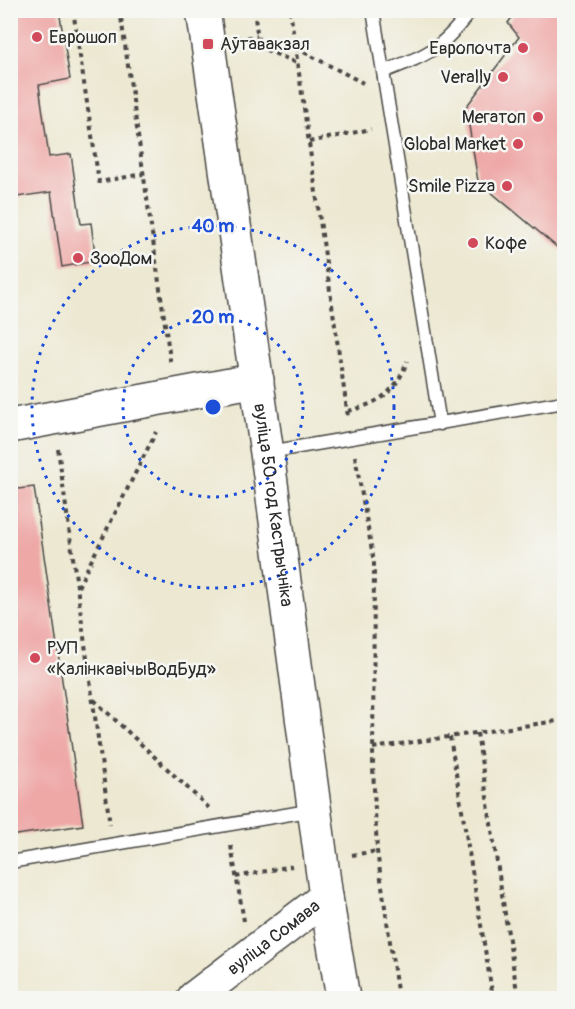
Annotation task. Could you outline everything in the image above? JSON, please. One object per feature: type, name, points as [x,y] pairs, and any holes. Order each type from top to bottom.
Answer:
[{"type":"main road","name":"вуліца 50 год Кастрычніка","points":[[203,10],[257,380],[326,897],[343,999]]},
{"type":"main road","points":[[10,426],[257,380]]},
{"type":"main road","name":"вуліца Сомава","points":[[194,999],[326,897]]},
{"type":"lane","points":[[373,10],[440,424]]},
{"type":"lane","points":[[383,72],[428,54],[449,39],[471,10]]},
{"type":"lane","points":[[267,453],[564,402]]},
{"type":"lane","points":[[10,862],[314,810]]},
{"type":"path","points":[[73,10],[99,182],[143,174]]},
{"type":"path","points":[[78,588],[175,396],[120,10]]},
{"type":"path","points":[[254,10],[259,47],[298,63]]},
{"type":"path","points":[[290,10],[352,438],[374,562],[373,748],[378,851],[398,999]]},
{"type":"path","points":[[296,48],[368,85]]},
{"type":"path","points":[[371,117],[375,140]]},
{"type":"path","points":[[309,142],[373,128]]},
{"type":"path","points":[[348,411],[369,406],[391,392],[402,376],[408,357]]},
{"type":"path","points":[[54,418],[113,844]]},
{"type":"path","points":[[373,748],[564,720]]},
{"type":"path","points":[[477,733],[518,999]]},
{"type":"path","points":[[450,737],[493,999]]},
{"type":"building","points":[[10,10],[59,10],[70,79],[39,85],[49,157],[71,154],[81,224],[91,223],[96,261],[62,267],[51,192],[10,198]]},
{"type":"building","name":"Globаl Market","points":[[517,10],[564,10],[564,253],[478,181],[466,107],[519,37],[508,23]]},
{"type":"building","name":"РУП «КалінкавічыВодБуд»","points":[[34,487],[83,825],[10,836],[10,490]]},
{"type":"place","name":"Еврошоп","points":[[37,37]]},
{"type":"place","name":"Аўтавакзал","points":[[208,44]]},
{"type":"place","name":"Европочта","points":[[523,48]]},
{"type":"place","name":"Verally","points":[[503,77]]},
{"type":"place","name":"Мегатоп","points":[[538,117]]},
{"type":"place","name":"Globаl Market","points":[[518,144]]},
{"type":"place","name":"Smile Pizza","points":[[507,186]]},
{"type":"place","name":"Кофе","points":[[473,243]]},
{"type":"place","name":"ЗооДом","points":[[78,258]]},
{"type":"place","name":"РУП «КалінкавічыВодБуд»","points":[[35,658]]}]
